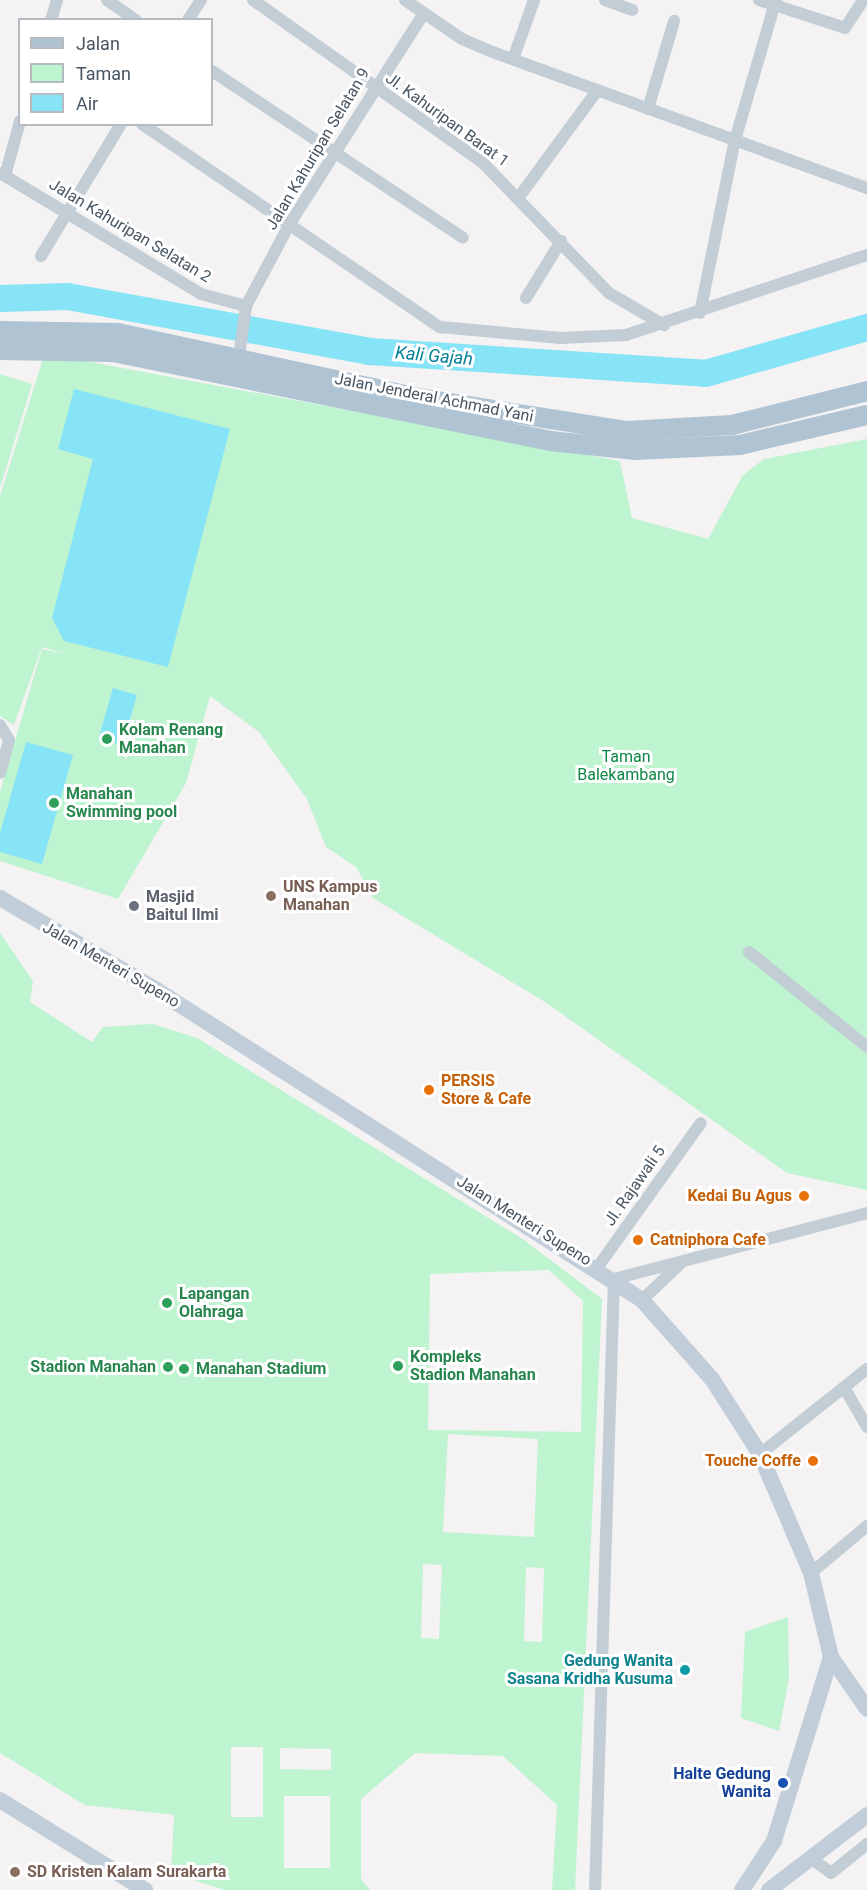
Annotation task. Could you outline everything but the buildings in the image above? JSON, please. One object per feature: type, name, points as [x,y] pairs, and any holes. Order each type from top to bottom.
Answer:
[{"type":"main road","name":"Jalan Jenderal Achmad Yani","points":[[0,331],[118,333],[417,398],[627,431],[732,425],[867,391]]},
{"type":"main road","name":"Jalan Jenderal Achmad Yani","points":[[0,350],[113,352],[239,360],[550,441],[636,450],[759,442],[867,415]]},
{"type":"main road","name":"Jalan Menteri Supeno","points":[[0,898],[155,989],[597,1268],[642,1299],[712,1378],[760,1454],[810,1573],[831,1657],[867,1709]]},
{"type":"main road","points":[[742,1890],[774,1841],[831,1657]]},
{"type":"main road","points":[[0,1800],[145,1890]]},
{"type":"main road","points":[[0,1810],[127,1890]]},
{"type":"main road","points":[[770,1890],[867,1817]]},
{"type":"street","points":[[52,18],[57,0]]},
{"type":"street","points":[[107,0],[133,18]]},
{"type":"street","points":[[189,18],[201,0]]},
{"type":"street","name":"Jl. Kahuripan Barat 1","points":[[253,0],[482,162],[624,305],[664,325]]},
{"type":"street","points":[[405,0],[490,51],[867,188]]},
{"type":"street","points":[[508,57],[534,0]]},
{"type":"street","points":[[605,0],[632,10]]},
{"type":"street","points":[[759,0],[775,3],[845,28],[863,0]]},
{"type":"street","points":[[700,313],[735,140],[775,3]]},
{"type":"street","name":"Jalan Kahuripan Selatan 9","points":[[246,308],[289,225],[374,86],[424,13]]},
{"type":"street","points":[[648,109],[674,21]]},
{"type":"street","points":[[213,72],[333,154],[463,238]]},
{"type":"street","points":[[519,197],[597,91]]},
{"type":"street","points":[[2,175],[18,126]]},
{"type":"street","points":[[41,256],[120,126]]},
{"type":"street","points":[[145,126],[440,327],[561,338],[626,335],[664,325],[867,255]]},
{"type":"street","name":"Jalan Kahuripan Selatan 2","points":[[2,175],[201,294],[246,308]]},
{"type":"street","points":[[526,297],[561,241]]},
{"type":"street","points":[[239,360],[246,308]]},
{"type":"street","points":[[0,725],[9,740],[0,773]]},
{"type":"street","points":[[748,952],[867,1047]]},
{"type":"street","name":"Jl. Rajawali 5","points":[[597,1268],[700,1123]]},
{"type":"street","points":[[595,1890],[614,1279],[867,1213]]},
{"type":"street","points":[[642,1299],[680,1263]]},
{"type":"street","points":[[760,1454],[867,1370]]},
{"type":"street","points":[[845,1389],[867,1427]]},
{"type":"street","points":[[810,1573],[867,1526]]},
{"type":"street","points":[[812,1858],[831,1873],[867,1844]]},
{"type":"green space","name":"Taman Balekambang","points":[[69,358],[620,461],[632,518],[708,539],[743,475],[764,459],[867,439],[867,1190],[787,1173],[545,1002],[373,898],[356,867],[326,847],[307,799],[259,732],[210,696],[186,783],[118,899],[0,861],[0,792],[42,649],[66,654],[42,647],[14,725],[0,716],[0,496],[43,359]]},
{"type":"green space","points":[[0,374],[32,384],[1,485],[0,485]]},
{"type":"green space","points":[[0,933],[33,981],[30,1002],[92,1042],[103,1027],[153,1024],[197,1038],[524,1240],[602,1299],[575,1890],[552,1890],[557,1805],[503,1756],[415,1753],[361,1799],[361,1879],[370,1890],[225,1890],[171,1873],[174,1815],[85,1805],[0,1753]],"holes":[[[549,1270],[583,1301],[581,1432],[428,1430],[430,1274]],[[448,1434],[538,1439],[534,1537],[443,1532]],[[423,1564],[442,1565],[439,1639],[421,1638]],[[526,1567],[544,1568],[542,1642],[524,1641]],[[231,1747],[263,1747],[263,1817],[231,1817]],[[280,1748],[331,1749],[331,1770],[280,1769]],[[284,1796],[330,1796],[330,1868],[284,1868]]]},
{"type":"green space","points":[[788,1617],[789,1678],[779,1731],[741,1718],[745,1632]]},
{"type":"water","points":[[74,389],[230,429],[168,667],[64,641],[52,618],[93,459],[58,449]]},
{"type":"water","points":[[113,688],[137,695],[123,745],[99,738]]},
{"type":"water","points":[[26,742],[73,755],[42,864],[0,852],[0,833]]},
{"type":"waterway","name":"Kali Gajah","points":[[0,298],[67,296],[369,351],[705,373],[867,327]]},
{"type":"place","name":"Kolam Renang Manahan","points":[[107,739]]},
{"type":"place","name":"Manahan Swimming pool","points":[[54,803]]},
{"type":"place","name":"UNS Kampus Manahan","points":[[271,896]]},
{"type":"place","name":"Masjid Baitul Ilmi","points":[[134,906]]},
{"type":"place","name":"PERSIS Store & Cafe","points":[[429,1090]]},
{"type":"place","name":"Kedai Bu Agus","points":[[804,1196]]},
{"type":"place","name":"Catniphora Cafe","points":[[638,1240]]},
{"type":"place","name":"Lapangan Olahraga","points":[[167,1303]]},
{"type":"place","name":"Kompleks Stadion Manahan","points":[[398,1366]]},
{"type":"place","name":"Stadion Manahan","points":[[168,1367]]},
{"type":"place","name":"Manahan Stadium","points":[[184,1369]]},
{"type":"place","name":"Touche Coffe","points":[[813,1461]]},
{"type":"place","name":"Gedung Wanita Sasana Kridha Kusuma","points":[[685,1670]]},
{"type":"place","name":"Halte Gedung Wanita","points":[[783,1783]]},
{"type":"place","name":"SD Kristen Kalam Surakarta","points":[[15,1872]]}]
